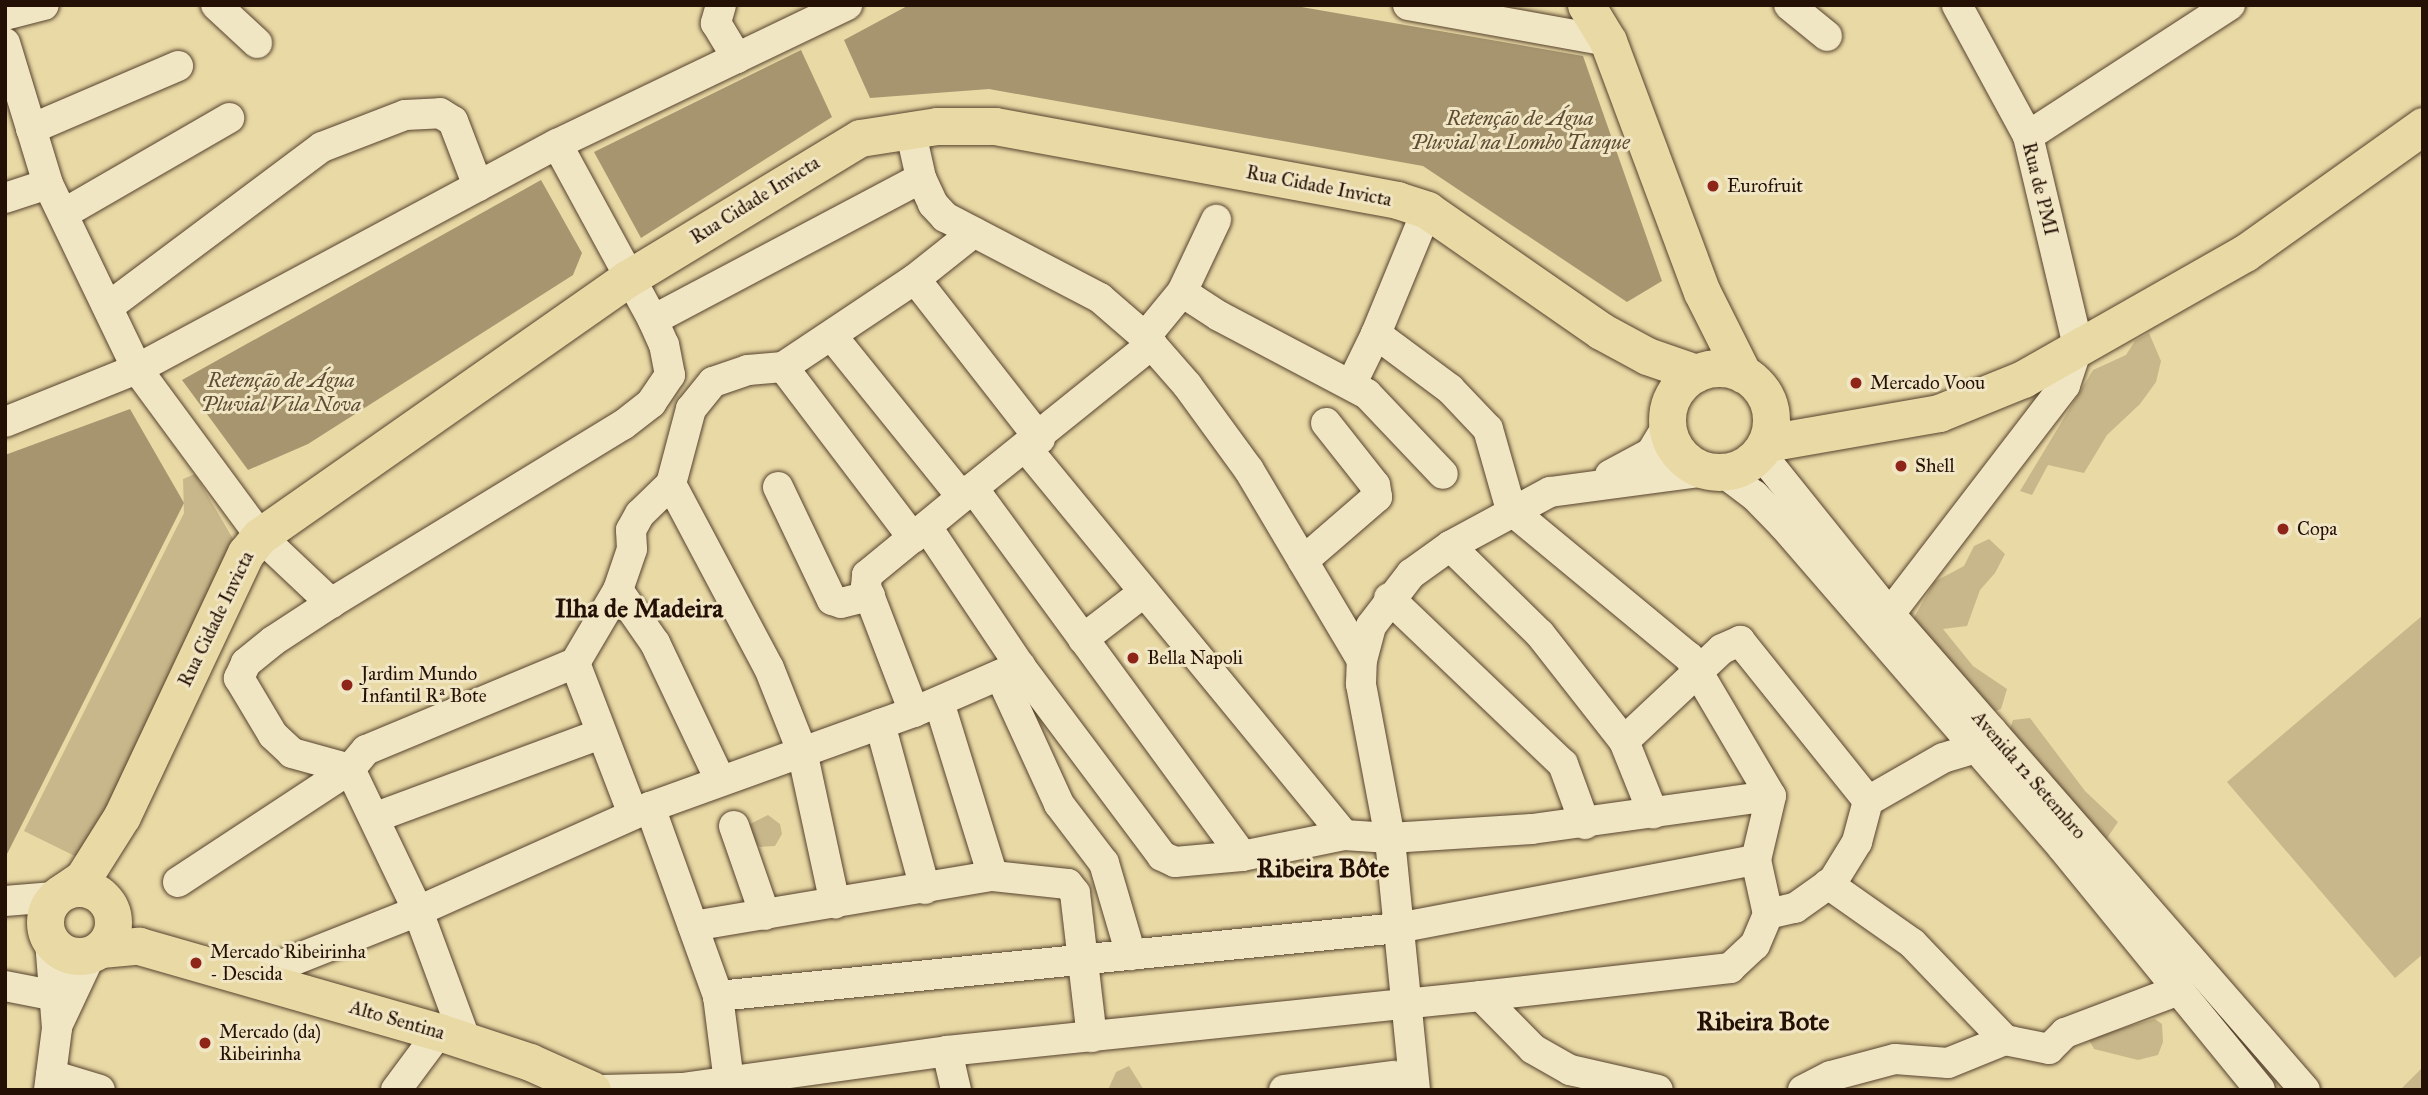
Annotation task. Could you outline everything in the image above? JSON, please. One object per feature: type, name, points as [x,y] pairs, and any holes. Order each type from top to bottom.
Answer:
[{"type":"main road","points":[[1586,5],[1608,41],[1702,292],[1729,379],[1771,413],[1763,448]]},
{"type":"main road","name":"Rua Cidade Invicta","points":[[53,915],[83,878],[122,816],[246,553],[260,536],[627,279],[843,146],[910,129],[995,126],[1397,200],[1427,210],[1601,331],[1647,356],[1729,379],[1808,416],[1855,426]]},
{"type":"main road","points":[[1729,379],[1673,395],[1668,418],[1681,455],[1715,472],[1737,470],[1763,448],[1855,426],[1939,413],[1991,395],[2245,253],[2423,126]]},
{"type":"main road","name":"Rua Cidade Invicta","points":[[1601,331],[1668,418]]},
{"type":"main road","name":"Rua Cidade Invicta","points":[[102,930],[102,884],[122,816]]},
{"type":"main road","points":[[86,888],[102,930],[68,955],[53,915],[86,888]]},
{"type":"main road","name":"Alto Sentina","points":[[102,930],[139,946],[453,1036],[593,1090]]},
{"type":"street","points":[[5,15],[44,5]]},
{"type":"street","points":[[216,5],[257,43]]},
{"type":"street","points":[[721,5],[716,23],[737,58]]},
{"type":"street","points":[[5,422],[137,369],[557,144],[847,5]]},
{"type":"street","points":[[1408,5],[1608,41]]},
{"type":"street","points":[[1789,5],[1827,36]]},
{"type":"street","name":"Rua de PMI","points":[[1956,5],[2028,136],[2078,346]]},
{"type":"street","points":[[2028,136],[2231,5]]},
{"type":"street","points":[[5,43],[19,112],[48,184],[137,369],[260,536],[331,603]]},
{"type":"street","points":[[19,112],[178,66]]},
{"type":"street","points":[[108,307],[322,147],[405,116],[440,113],[453,121],[478,186]]},
{"type":"street","points":[[63,214],[229,118]]},
{"type":"street","points":[[910,129],[921,178],[939,211],[1100,298],[1148,341],[1249,470],[1362,660]]},
{"type":"street","points":[[396,1090],[453,1036],[418,911],[376,817],[350,769],[292,752],[273,734],[239,678],[255,656],[331,603],[611,432],[651,403],[670,375],[664,345],[653,320],[627,279],[557,144]]},
{"type":"street","points":[[653,320],[921,178]]},
{"type":"street","points":[[5,198],[48,184]]},
{"type":"street","points":[[1351,384],[1376,334],[1427,210]]},
{"type":"street","points":[[993,876],[927,707],[870,596],[867,575],[873,566],[1033,444],[1148,341],[1182,292],[1216,220]]},
{"type":"street","points":[[178,882],[350,769],[366,750],[575,663],[618,590],[632,549],[631,530],[640,514],[671,484],[691,409],[713,382],[748,370],[783,367],[915,279],[974,232]]},
{"type":"street","points":[[915,279],[1144,593],[1344,835]]},
{"type":"street","points":[[1182,292],[1219,316],[1367,394],[1443,474]]},
{"type":"street","points":[[603,1090],[682,1089],[947,1051],[1730,968],[1755,946],[1768,914],[1756,860],[1771,796],[1689,657],[1511,510],[1488,429],[1450,389],[1376,334]]},
{"type":"street","points":[[832,336],[968,493],[1083,639],[1242,856]]},
{"type":"street","points":[[1882,623],[2065,385],[2078,346]]},
{"type":"street","points":[[783,367],[920,532],[1010,670],[1162,856],[1175,862],[1242,856],[1344,835],[1390,838],[1585,824],[1771,796]]},
{"type":"street","points":[[1587,485],[1640,462],[1658,444],[1668,418]]},
{"type":"street","points":[[1303,561],[1377,497],[1375,485],[1326,423]]},
{"type":"street","name":"Avenida 12 Setembro","points":[[1763,448],[1882,623]]},
{"type":"street","points":[[1408,1078],[1409,1004],[1398,928],[1390,838],[1361,684],[1362,660],[1371,626],[1389,598],[1411,574],[1450,546],[1511,510],[1550,492],[1587,485],[1715,472]]},
{"type":"street","name":"Avenida 12 Setembro","points":[[1715,472],[1767,508],[1882,623],[1983,740],[2305,1090]]},
{"type":"street","points":[[671,484],[769,668],[802,751],[835,904]]},
{"type":"street","points":[[778,487],[832,600],[841,603],[870,596]]},
{"type":"street","points":[[1450,546],[1540,634],[1624,741],[1653,813]]},
{"type":"street","points":[[618,590],[655,643],[720,780]]},
{"type":"street","points":[[1083,639],[1144,593]]},
{"type":"street","points":[[1389,598],[1563,764],[1585,824]]},
{"type":"street","points":[[1624,741],[1732,642],[1749,647],[1868,801]]},
{"type":"street","points":[[575,663],[600,734],[642,810],[693,926],[718,996],[729,1082]]},
{"type":"street","points":[[249,978],[418,911],[642,810],[927,707],[1010,670]]},
{"type":"street","points":[[1010,670],[1059,804],[1104,863],[1113,883],[1131,955]]},
{"type":"street","points":[[880,724],[925,889]]},
{"type":"street","points":[[376,817],[600,734]]},
{"type":"street","points":[[1768,914],[1795,908],[1828,884],[1857,842],[1868,801],[1943,758],[1983,740]]},
{"type":"street","name":"Avenida 12 Setembro","points":[[1983,740],[2253,1087]]},
{"type":"street","points":[[734,826],[765,915]]},
{"type":"street","points":[[718,996],[1398,928],[1756,860]]},
{"type":"street","points":[[693,926],[993,876],[1068,884],[1075,892],[1092,1037]]},
{"type":"street","points":[[1075,892],[1113,883]]},
{"type":"street","points":[[1828,884],[1912,943],[2005,1041]]},
{"type":"street","points":[[5,902],[53,915],[57,1028],[50,1083],[100,1090]]},
{"type":"street","points":[[57,1028],[102,930]]},
{"type":"street","points":[[5,986],[56,996]]},
{"type":"street","points":[[1803,1090],[1831,1076],[1895,1059],[1948,1063],[2005,1041],[2049,1049],[2065,1033],[2179,990]]},
{"type":"street","points":[[1481,996],[1533,1049],[1570,1070],[1658,1090]]},
{"type":"street","points":[[947,1051],[956,1090]]},
{"type":"street","points":[[1284,1090],[1408,1078]]},
{"type":"street","points":[[1367,1090],[1408,1078]]},
{"type":"shaded area","points":[[2149,333],[2161,361],[2156,382],[2140,404],[2107,435],[2084,473],[2048,465],[2032,495],[2020,491],[2093,370],[2126,355],[2135,341]]},
{"type":"shaded area","points":[[195,474],[239,549],[89,863],[24,831],[184,513],[183,479]]},
{"type":"shaded area","points":[[1989,539],[2005,554],[1995,573],[1980,590],[1967,626],[1943,629],[1973,666],[2007,689],[2001,709],[1986,714],[1911,623],[1934,582],[1964,566],[1974,546]]},
{"type":"shaded area","points":[[2423,615],[2423,954],[2395,978],[2227,782]]},
{"type":"shaded area","points":[[2030,718],[2085,791],[2118,822],[2103,844],[2008,734],[2013,720]]},
{"type":"shaded area","points":[[768,815],[780,824],[782,834],[775,846],[760,847],[748,835],[750,824]]},
{"type":"shaded area","points":[[2155,1019],[2162,1024],[2163,1042],[2158,1055],[2138,1060],[2094,1049],[2088,1038]]},
{"type":"shaded area","points":[[1129,1066],[1144,1090],[1108,1090],[1116,1072]]},
{"type":"shaded area","points":[[2423,1067],[2423,1090],[2400,1090]]},
{"type":"water","name":"Retenção de Água Pluvial na Lombo Tanque","points":[[909,5],[1290,5],[1583,56],[1662,281],[1627,302],[1423,166],[989,89],[870,98],[844,40]]},
{"type":"water","points":[[801,50],[832,117],[641,238],[594,152]]},
{"type":"water","name":"Retenção de Água Pluvial Vila Nova","points":[[541,180],[582,253],[573,275],[308,444],[248,470],[182,380]]},
{"type":"water","name":"Retenção de Água Pluvial Vila Nova","points":[[130,409],[184,503],[5,858],[5,455]]},
{"type":"place","name":"Eurofruit","points":[[1713,186]]},
{"type":"place","name":"Mercado Voou","points":[[1856,383]]},
{"type":"place","name":"Shell","points":[[1901,466]]},
{"type":"place","name":"Copa","points":[[2283,529]]},
{"type":"place","name":"Bella Napoli","points":[[1133,658]]},
{"type":"place","name":"Jardim Mundo Infantil Rª Bote","points":[[347,685]]},
{"type":"place","name":"Mercado Ribeirinha - Descida","points":[[196,963]]},
{"type":"place","name":"Mercado (da) Ribeirinha","points":[[205,1043]]},
{"type":"district","name":"Ilha de Madeira","points":[[639,609]]},
{"type":"district","name":"Ribeira Bôte","points":[[1323,869]]},
{"type":"district","name":"Ribeira Bote","points":[[1763,1022]]}]
